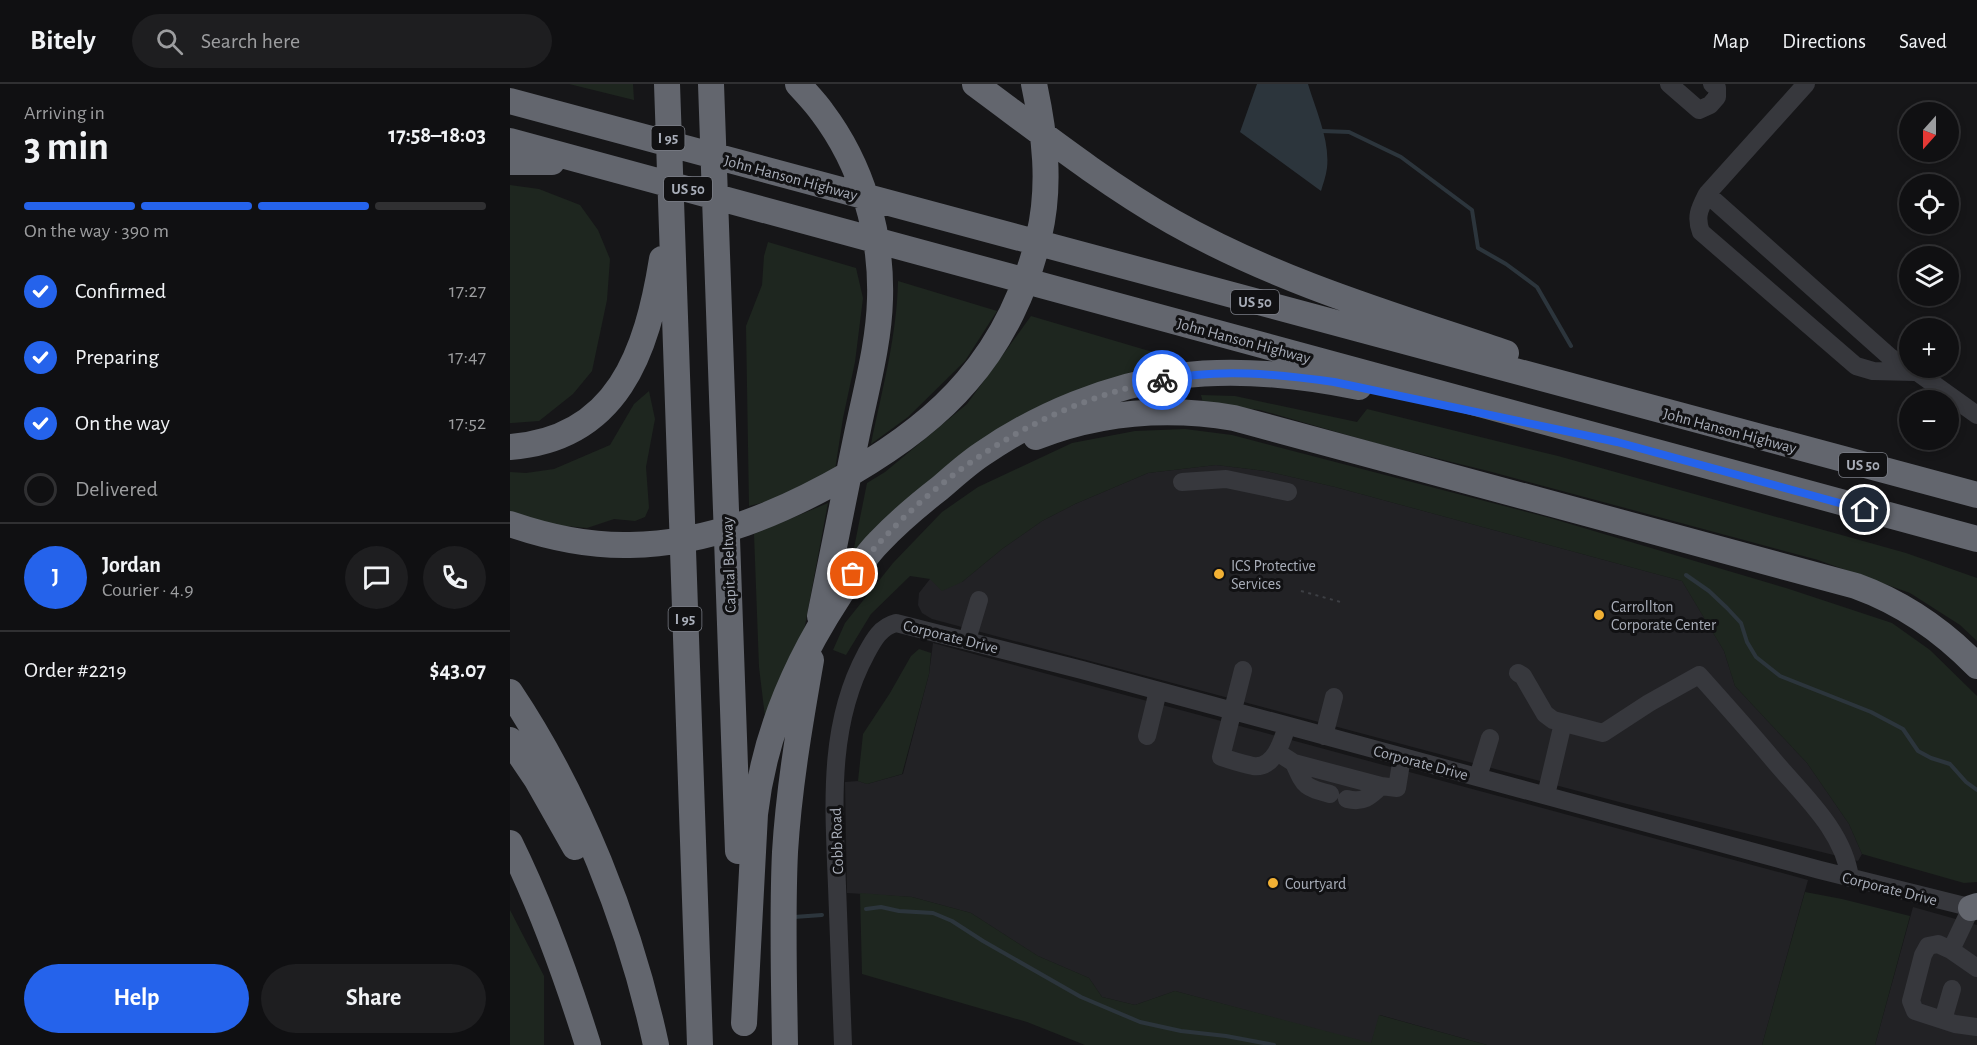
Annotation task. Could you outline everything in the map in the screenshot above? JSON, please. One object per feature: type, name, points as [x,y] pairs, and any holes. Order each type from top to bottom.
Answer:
[{"type":"highway","name":"I 95","points":[[667,84],[700,1045]]},
{"type":"highway","name":"Capital Beltway","points":[[711,84],[745,1034]]},
{"type":"highway","points":[[785,1043],[783,906],[790,795],[809,671],[874,349],[880,301],[880,262],[864,190],[847,152],[823,112],[798,84]]},
{"type":"highway","points":[[975,84],[1098,175],[1182,226],[1242,257],[1358,304],[1750,435]]},
{"type":"highway","points":[[997,84],[1098,175]]},
{"type":"highway","points":[[510,524],[558,538],[629,546],[704,536],[757,520],[816,493],[890,449],[934,416],[961,388],[989,352],[1020,295],[1039,236],[1046,176],[1045,145],[1034,84]]},
{"type":"highway","name":"John Hanson Highway","points":[[510,101],[1977,495]]},
{"type":"highway","name":"John Hanson Highway","points":[[510,141],[1977,539]]},
{"type":"highway","points":[[510,162],[569,163],[613,168]]},
{"type":"highway","points":[[510,447],[541,442],[569,432],[594,416],[614,396],[630,372],[652,311],[666,238],[670,193]]},
{"type":"highway","points":[[745,1034],[756,803],[766,748],[779,711],[822,621],[877,543],[907,513],[980,455],[1013,434],[1072,405],[1146,383],[1178,376],[1212,374],[1290,376],[1334,382],[1617,442]]},
{"type":"highway","points":[[935,491],[1015,446],[1077,424],[1109,417],[1171,411],[1234,418],[1856,586],[1881,595],[1931,624],[1958,646],[1977,666]]},
{"type":"highway","points":[[510,692],[557,773],[610,888],[648,1006],[656,1045]]},
{"type":"highway","points":[[510,740],[570,836],[598,895],[620,954],[637,1009],[645,1045]]},
{"type":"highway","points":[[510,843],[552,937],[588,1045]]},
{"type":"street","points":[[1668,84],[1699,110],[1710,105],[1717,97],[1717,88],[1712,84]]},
{"type":"street","points":[[1806,84],[1707,194],[1697,213],[1701,232],[1856,366],[1873,371],[1899,372]]},
{"type":"street","points":[[1707,194],[1890,357],[1899,362]]},
{"type":"street","points":[[1925,378],[1977,415]]},
{"type":"street","points":[[1182,482],[1226,479],[1288,492]]},
{"type":"street","points":[[967,640],[979,600]]},
{"type":"street","name":"Corporate Drive","points":[[872,643],[883,628],[896,622],[1850,878],[1975,908]]},
{"type":"street","name":"Cobb Road","points":[[843,1045],[834,790],[836,756],[844,708],[861,663],[872,643]]},
{"type":"street","points":[[1243,670],[1221,757],[1255,767],[1265,763],[1281,746],[1287,726]]},
{"type":"street","points":[[1518,673],[1523,676],[1545,714],[1553,720],[1603,733],[1648,703],[1700,675],[1816,810],[1844,850],[1850,878]]},
{"type":"street","points":[[1147,736],[1158,692]]},
{"type":"street","points":[[1324,736],[1334,697]]},
{"type":"street","points":[[1546,795],[1563,723]]},
{"type":"street","points":[[1478,777],[1490,738]]},
{"type":"street","points":[[1277,752],[1294,763],[1381,786],[1397,788],[1402,757]]},
{"type":"street","points":[[1294,763],[1307,787],[1338,796],[1362,801],[1370,797],[1381,786]]},
{"type":"street","points":[[1951,950],[1975,908]]},
{"type":"street","points":[[1977,968],[1938,944],[1928,946],[1923,955],[1911,1001],[1916,1011],[1955,1024],[1977,1027]]},
{"type":"street","points":[[1943,1020],[1952,989]]},
{"type":"path","points":[[1301,591],[1344,603]]},
{"type":"shaded area","points":[[569,84],[633,84],[634,100]]},
{"type":"shaded area","points":[[1257,84],[1308,84],[1322,126],[1326,147],[1327,168],[1321,191],[1240,132]]},
{"type":"shaded area","points":[[510,185],[539,189],[580,205],[598,230],[610,259],[607,300],[592,371],[573,394],[539,421],[512,423],[510,423]]},
{"type":"shaded area","points":[[768,242],[856,268],[863,298],[855,362],[835,470],[769,501],[749,506],[746,326],[762,285],[764,256]]},
{"type":"shaded area","points":[[898,281],[997,311],[965,361],[908,417],[871,444],[892,343]]},
{"type":"shaded area","points":[[1031,316],[1183,361],[1131,372],[1081,391],[851,563],[867,483],[885,472],[967,404]]},
{"type":"shaded area","points":[[649,391],[655,419],[646,467],[649,508],[645,517],[635,521],[614,519],[587,528],[555,525],[510,515],[510,472],[526,473],[554,469],[610,445],[634,404]]},
{"type":"shaded area","points":[[1201,395],[1235,396],[1357,422],[1367,409],[1558,456],[1906,553],[1977,578],[1977,641],[1960,625],[1910,593],[1818,560],[1492,472],[1375,443],[1260,410],[1203,403]]},
{"type":"shaded area","points":[[1185,429],[1232,435],[1550,518],[1786,588],[1892,623],[1930,650],[1977,696],[1977,882],[1964,883],[1862,854],[1849,824],[1807,763],[1735,686],[1724,651],[1682,581],[1335,487],[1266,471],[1216,465],[1148,473],[1075,504],[1042,521],[1002,549],[962,582],[942,591],[930,579],[910,576],[871,614],[846,655],[833,650],[845,623],[893,563],[942,512],[978,487],[1072,443],[1135,431]]},
{"type":"shaded area","points":[[1216,465],[1266,471],[1335,487],[1682,581],[1724,651],[1735,686],[1807,763],[1849,824],[1862,854],[1858,861],[1623,803],[932,619],[922,613],[918,605],[919,593],[930,579],[962,582],[1002,549],[1042,521],[1075,504],[1148,473]]},
{"type":"shaded area","points":[[828,503],[800,652],[765,717],[759,667],[754,534]]},
{"type":"shaded area","points":[[933,643],[1808,880],[1762,1045],[1487,1045],[1380,1015],[1371,1044],[1175,991],[1135,1005],[1102,997],[1089,978],[1038,956],[971,913],[912,897],[847,893],[845,782],[858,781],[867,784],[903,774],[929,674]]},
{"type":"shaded area","points":[[919,649],[931,653],[929,674],[902,774],[867,784],[858,781],[863,734],[911,656]]},
{"type":"shaded area","points":[[1805,892],[1910,916],[1875,1045],[1762,1045]]},
{"type":"shaded area","points":[[860,893],[912,897],[971,913],[1038,956],[1089,978],[1102,997],[1135,1005],[1175,991],[1371,1043],[1379,1015],[1487,1045],[1085,1045],[1027,1022],[862,974]]},
{"type":"shaded area","points":[[1913,907],[1977,925],[1977,1045],[1875,1045]]},
{"type":"shaded area","points":[[510,910],[544,976],[544,1045],[510,1045]]},
{"type":"waterway","points":[[1322,131],[1349,132],[1401,157],[1472,210],[1478,248],[1506,264],[1537,287],[1571,346]]},
{"type":"waterway","points":[[1686,575],[1709,591],[1741,623],[1747,642],[1756,657],[1780,676],[1871,712],[1903,729],[1918,751],[1950,764],[1966,782],[1977,790]]},
{"type":"waterway","points":[[866,909],[881,907],[899,911],[933,913],[952,921],[1081,997],[1140,1022],[1181,1031],[1274,1045]]},
{"type":"waterway","points":[[794,917],[822,915]]},
{"type":"way so far","points":[[853,574],[877,543],[907,513],[980,455],[1013,434],[1072,405],[1162,380]]},
{"type":"place","name":"ICS Protective Services","points":[[1219,574]]},
{"type":"place","name":"Carrollton Corporate Center","points":[[1599,615]]},
{"type":"place","name":"Courtyard","points":[[1273,883]]},
{"type":"route","points":[[1162,380],[1178,376],[1252,374],[1334,382],[1617,442],[1865,510]]}]
